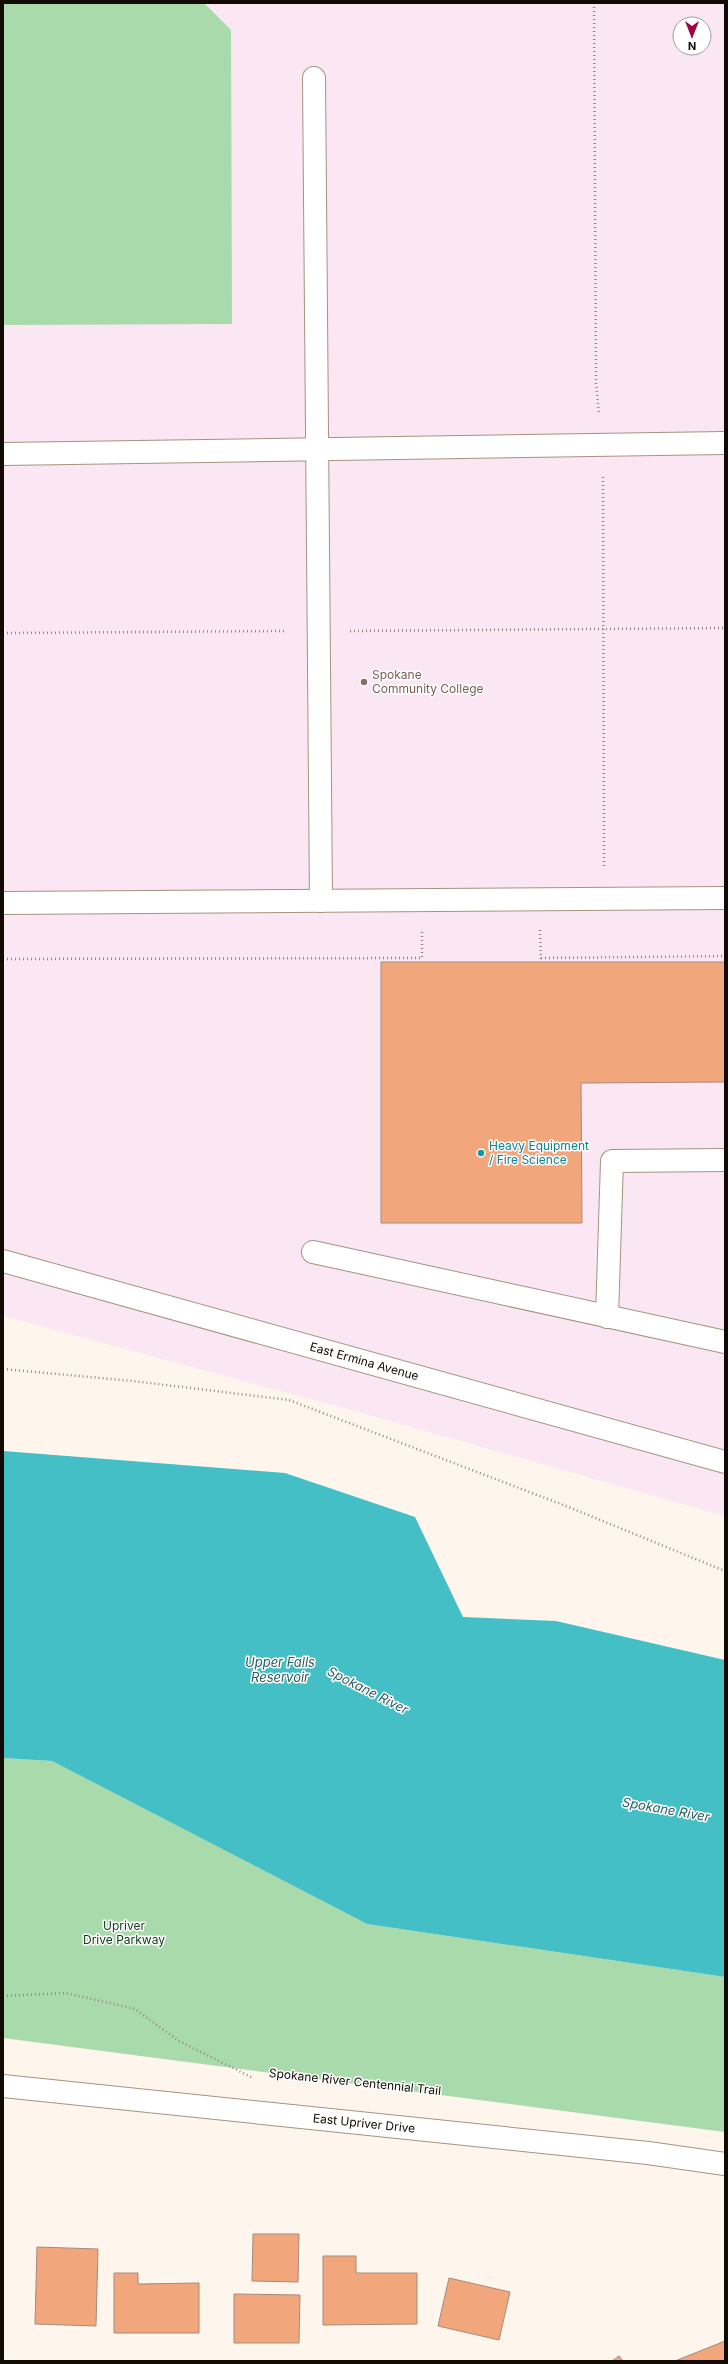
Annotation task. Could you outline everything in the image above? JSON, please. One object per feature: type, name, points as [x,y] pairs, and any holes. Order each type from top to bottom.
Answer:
[{"type":"street","points":[[314,78],[321,901]]},
{"type":"street","points":[[3,454],[725,443]]},
{"type":"street","points":[[3,903],[725,898]]},
{"type":"street","points":[[607,1317],[612,1161],[725,1160]]},
{"type":"street","points":[[313,1252],[725,1342]]},
{"type":"street","name":"East Ermina Avenue","points":[[3,1261],[725,1462]]},
{"type":"street","name":"East Upriver Drive","points":[[3,2086],[640,2152],[725,2164]]},
{"type":"path","points":[[3,633],[725,628]]},
{"type":"path","points":[[3,959],[422,958],[422,929],[430,929]]},
{"type":"path","points":[[532,929],[540,929],[541,958],[725,956]]},
{"type":"path","points":[[3,1369],[133,1381],[289,1400],[566,1506],[725,1571]]},
{"type":"path","name":"Spokane River Centennial Trail","points":[[3,1996],[66,1993],[135,2009],[179,2041],[256,2080]]},
{"type":"shaded area","name":"Spokane Community College","points":[[3,3],[725,3],[725,1516],[362,1413],[3,1316]]},
{"type":"green space","points":[[3,3],[204,3],[231,30],[232,324],[3,325]]},
{"type":"green space","name":"Upriver Drive Parkway","points":[[3,1758],[52,1761],[367,1924],[725,1977],[725,2132],[3,2038]]},
{"type":"water","name":"Upper Falls Reservoir","points":[[3,1451],[285,1473],[415,1517],[463,1617],[556,1621],[725,1660],[725,1977],[367,1924],[52,1761],[3,1758]]},
{"type":"building","name":"Heavy Equipment / Fire Science","points":[[381,962],[725,962],[725,1082],[581,1083],[582,1223],[381,1223]]},
{"type":"building","points":[[253,2234],[299,2234],[298,2282],[252,2281]]},
{"type":"building","points":[[37,2247],[98,2249],[96,2326],[35,2324]]},
{"type":"building","points":[[323,2256],[356,2256],[356,2273],[417,2273],[417,2324],[323,2325]]},
{"type":"building","points":[[114,2273],[138,2273],[138,2284],[199,2283],[199,2333],[114,2333]]},
{"type":"building","points":[[449,2278],[510,2292],[499,2340],[438,2326]]},
{"type":"building","points":[[234,2294],[300,2295],[299,2343],[234,2343]]},
{"type":"building","points":[[725,2341],[725,2361],[675,2361]]},
{"type":"building","points":[[619,2356],[623,2361],[612,2361]]},
{"type":"place","name":"Spokane Community College","points":[[364,682]]},
{"type":"place","name":"Heavy Equipment / Fire Science","points":[[481,1153]]},
{"type":"water label","name":"Spokane River","points":[[368,1690]]},
{"type":"water label","name":"Spokane River","points":[[666,1809]]}]
